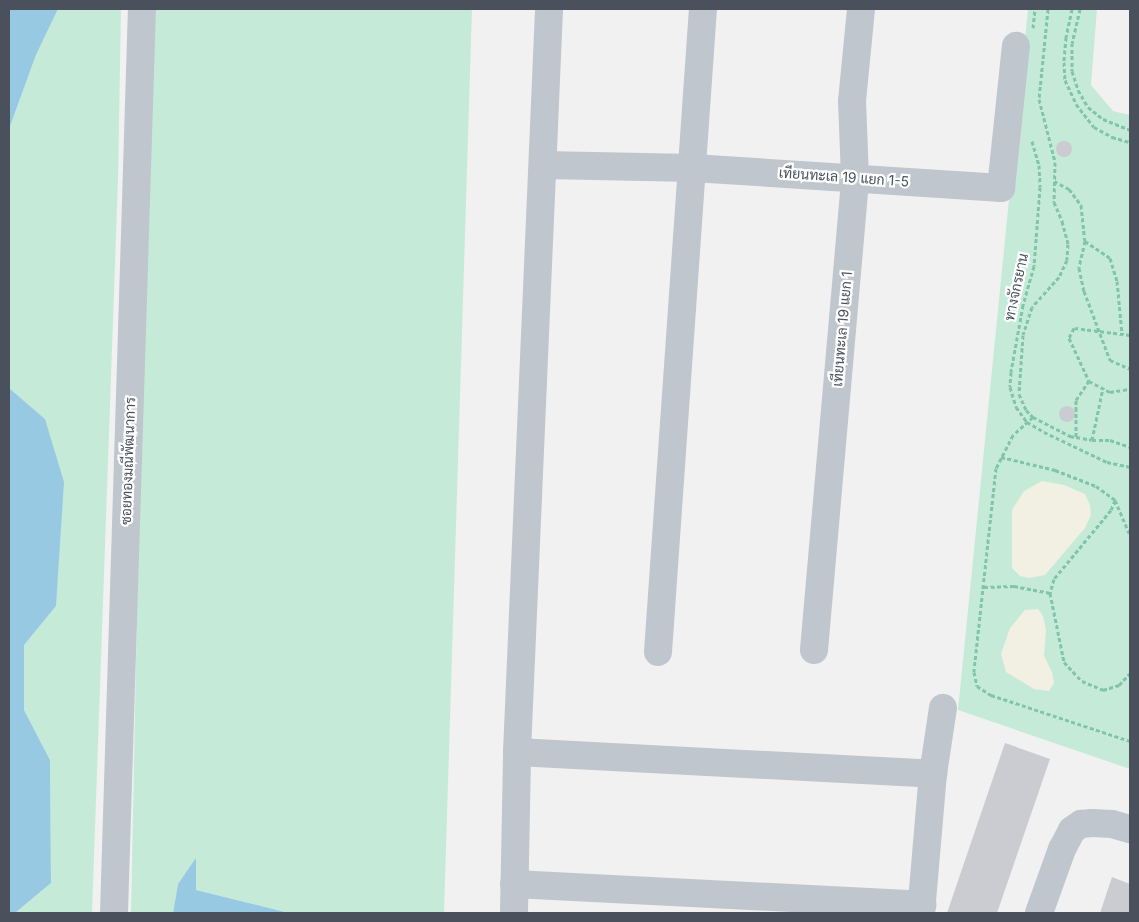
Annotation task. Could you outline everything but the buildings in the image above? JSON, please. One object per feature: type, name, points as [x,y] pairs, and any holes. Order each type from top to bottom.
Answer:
[{"type":"street","name":"ซอยทองมณีพัฒนาการ","points":[[114,913],[142,9]]},
{"type":"street","points":[[514,913],[516,752],[550,9]]},
{"type":"street","points":[[658,652],[703,9]]},
{"type":"street","name":"เทียนทะเล 19 แยก 1","points":[[814,650],[855,178],[852,101],[861,9]]},
{"type":"street","name":"เทียนทะเล 19 แยก 1-5","points":[[544,165],[692,168],[1001,188],[1024,42]]},
{"type":"street","points":[[514,884],[921,909],[934,774],[943,708]]},
{"type":"street","points":[[516,752],[934,774]]},
{"type":"street","points":[[1039,913],[1062,849],[1072,830],[1081,824],[1092,823],[1112,824],[1130,829]]},
{"type":"path","points":[[1024,42],[1034,9]]},
{"type":"path","points":[[1048,9],[1039,99],[1055,162],[1054,202],[1068,244],[1067,260],[1059,276],[1032,307],[1023,335],[1019,394],[1026,410],[1033,416],[1076,437],[1092,440],[1110,440],[1130,447]]},
{"type":"path","points":[[1072,9],[1066,37],[1064,62],[1069,88],[1076,104],[1094,127],[1130,142]]},
{"type":"path","points":[[1080,9],[1072,43],[1072,71],[1078,90],[1088,107],[1103,119],[1130,130]]},
{"type":"path","name":"ทางจักรยาน","points":[[1030,137],[1039,165],[1039,180],[1034,266],[1016,341],[1010,387],[1016,407],[1027,422],[1066,444],[1107,462],[1130,467]]},
{"type":"path","points":[[1054,181],[1069,189],[1081,205],[1085,241],[1079,268],[1084,291],[1110,360],[1130,369]]},
{"type":"path","points":[[1085,241],[1110,258],[1117,281],[1122,334]]},
{"type":"path","points":[[1130,335],[1074,328],[1069,338],[1089,381],[1110,392],[1130,389]]},
{"type":"path","points":[[1076,437],[1076,400],[1089,381]]},
{"type":"path","points":[[1092,440],[1103,388]]},
{"type":"path","points":[[1033,416],[1014,435],[996,468],[974,672],[977,686],[991,695],[1130,741]]},
{"type":"path","points":[[1001,457],[1055,470],[1096,486],[1115,500],[1130,535]]},
{"type":"path","points":[[1115,500],[1111,510],[1054,579],[1050,593],[1064,662],[1082,681],[1103,690],[1119,685],[1130,673]]},
{"type":"path","points":[[984,587],[1014,586],[1050,593]]},
{"type":"green space","points":[[58,9],[121,9],[118,180],[92,913],[15,913],[51,883],[50,760],[24,710],[24,644],[56,606],[45,419],[9,388],[9,129],[36,55]]},
{"type":"green space","points":[[149,9],[472,9],[444,913],[289,913],[196,890],[196,860],[178,884],[173,913],[131,913]]},
{"type":"green space","points":[[1028,9],[1097,9],[1091,85],[1113,111],[1130,115],[1130,769],[958,710]]},
{"type":"sand","points":[[1042,481],[1064,485],[1085,494],[1090,505],[1091,515],[1085,528],[1045,575],[1029,578],[1020,576],[1012,568],[1012,510],[1024,491]]},
{"type":"sand","points":[[1038,609],[1043,616],[1046,630],[1044,656],[1052,672],[1054,683],[1049,691],[1034,689],[1006,672],[1001,654],[1010,628],[1025,610]]},
{"type":"water","points":[[9,9],[58,9],[36,55],[9,129]]},
{"type":"water","points":[[9,388],[45,419],[64,482],[56,606],[24,645],[24,710],[50,760],[51,883],[15,913],[9,913]]},
{"type":"water","points":[[196,858],[196,890],[289,913],[173,913],[178,884]]}]
